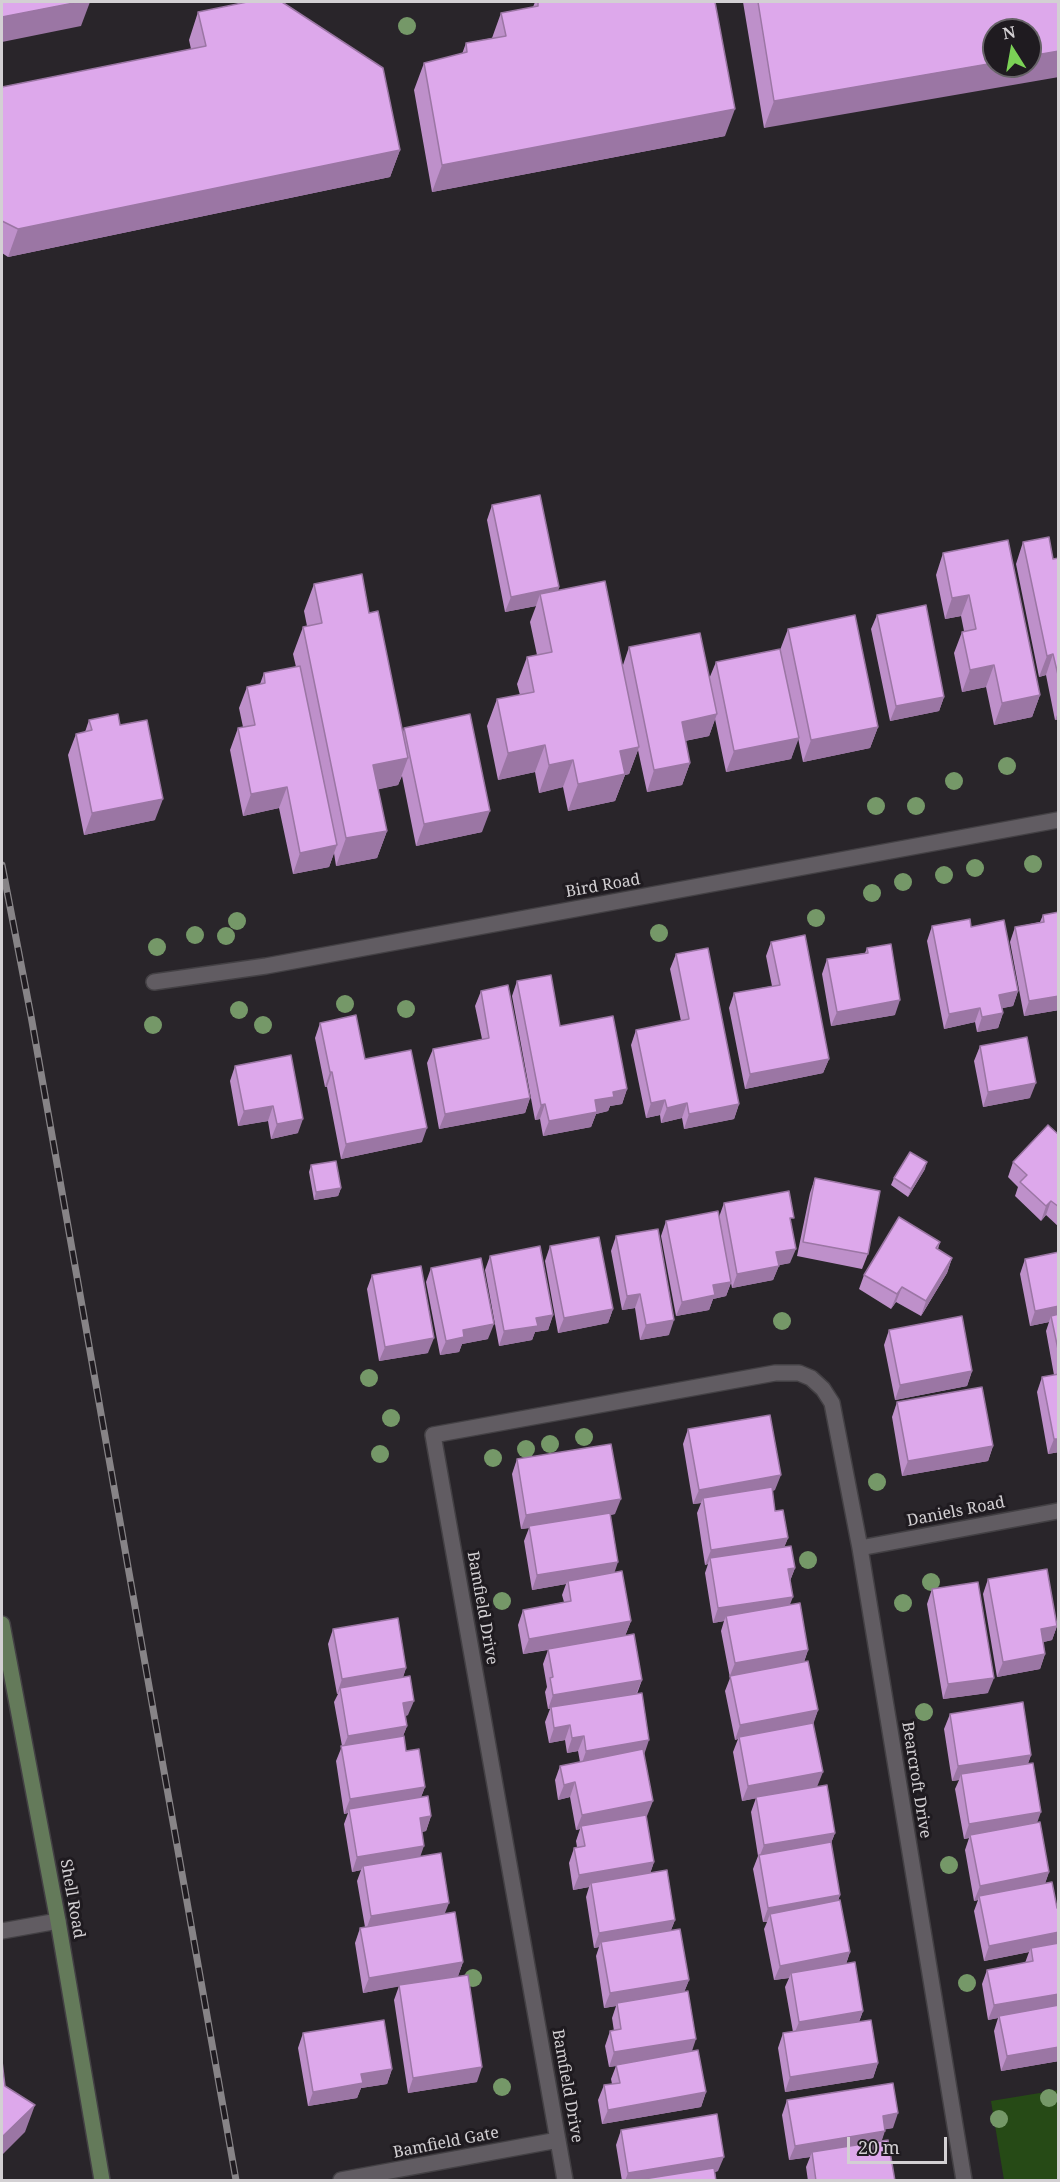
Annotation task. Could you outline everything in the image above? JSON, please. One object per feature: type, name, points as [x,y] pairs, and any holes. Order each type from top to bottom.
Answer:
[{"type":"main road","name":"Shell Road","points":[[2,1624],[58,1921],[102,2181]]},
{"type":"street","name":"Bird Road","points":[[154,982],[266,966],[1059,820]]},
{"type":"street","name":"Bamfield Drive","points":[[565,2181],[433,1435],[775,1374],[799,1373],[811,1378],[824,1389]]},
{"type":"street","name":"Bearcroft Drive","points":[[824,1389],[832,1403],[860,1548],[964,2181]]},
{"type":"street","name":"Daniels Road","points":[[860,1548],[1059,1511]]},
{"type":"street","points":[[2,1931],[58,1921]]},
{"type":"street","name":"Bamfield Gate","points":[[341,2181],[558,2140]]},
{"type":"green space","points":[[1058,2090],[1058,2180],[1004,2180],[991,2101]]},
{"type":"building","points":[[2,2],[79,2],[2,17]]},
{"type":"building","points":[[247,2],[282,2],[383,68],[400,150],[18,229],[2,221],[2,87],[206,46],[198,12]]},
{"type":"building","points":[[538,2],[715,2],[735,109],[442,165],[424,63],[467,52],[466,43],[506,36],[501,13],[538,6]]},
{"type":"building","points":[[758,2],[1059,2],[1059,51],[1042,54],[1042,18],[982,18],[982,65],[774,101]]},
{"type":"building","points":[[540,495],[559,587],[511,597],[492,505]]},
{"type":"building","points":[[1049,537],[1053,559],[1059,558],[1059,679],[1053,654],[1047,656],[1023,542]]},
{"type":"building","points":[[1008,540],[1040,695],[1002,703],[994,665],[970,670],[962,632],[976,629],[969,595],[952,598],[943,553]]},
{"type":"building","points":[[362,574],[369,613],[378,611],[408,758],[373,765],[387,831],[346,838],[303,627],[322,623],[314,584]]},
{"type":"building","points":[[605,581],[639,747],[620,751],[625,774],[578,784],[573,760],[549,765],[545,745],[508,753],[497,699],[534,692],[527,657],[552,652],[540,594]]},
{"type":"building","points":[[926,605],[944,697],[896,706],[877,615]]},
{"type":"building","points":[[855,615],[878,727],[811,740],[788,629]]},
{"type":"building","points":[[700,633],[717,714],[682,722],[690,763],[654,770],[629,647]]},
{"type":"building","points":[[780,649],[799,738],[734,751],[716,662]]},
{"type":"building","points":[[300,666],[337,845],[300,853],[287,787],[251,794],[238,728],[255,725],[247,687],[265,683],[264,673]]},
{"type":"building","points":[[118,714],[120,725],[147,720],[163,799],[92,813],[76,734],[92,730],[89,720]]},
{"type":"building","points":[[470,714],[490,811],[424,824],[404,728]]},
{"type":"building","points":[[1059,912],[1059,996],[1029,1001],[1015,927],[1044,922],[1043,915]]},
{"type":"building","points":[[970,919],[971,927],[1004,920],[1018,991],[999,995],[1003,1013],[982,1017],[980,1008],[949,1014],[932,926]]},
{"type":"building","points":[[805,935],[829,1059],[750,1074],[734,993],[780,985],[771,942]]},
{"type":"building","points":[[891,944],[900,1000],[837,1012],[827,959],[868,953],[867,948]]},
{"type":"building","points":[[708,948],[739,1104],[689,1114],[687,1103],[667,1108],[665,1100],[651,1103],[636,1030],[689,1019],[676,954]]},
{"type":"building","points":[[551,975],[560,1026],[613,1016],[627,1089],[613,1092],[614,1097],[595,1100],[597,1112],[549,1121],[545,1104],[541,1105],[517,981]]},
{"type":"building","points":[[508,985],[530,1098],[445,1114],[433,1049],[489,1038],[481,991]]},
{"type":"building","points":[[356,1015],[365,1059],[411,1050],[427,1128],[346,1144],[320,1023]]},
{"type":"building","points":[[1027,1037],[1036,1083],[988,1092],[980,1046]]},
{"type":"building","points":[[291,1055],[303,1119],[277,1124],[273,1106],[244,1111],[235,1066]]},
{"type":"building","points":[[1048,1125],[1059,1135],[1059,1207],[1051,1201],[1046,1206],[1020,1182],[1027,1175],[1013,1162]]},
{"type":"building","points":[[910,1152],[927,1162],[911,1189],[894,1178]]},
{"type":"building","points":[[336,1161],[341,1188],[316,1192],[311,1165]]},
{"type":"building","points":[[815,1178],[880,1191],[868,1254],[803,1242]]},
{"type":"building","points":[[789,1191],[794,1218],[790,1218],[796,1249],[776,1252],[779,1266],[737,1274],[724,1203]]},
{"type":"building","points":[[718,1211],[731,1282],[713,1285],[715,1295],[682,1302],[666,1221]]},
{"type":"building","points":[[899,1217],[940,1242],[936,1248],[952,1258],[926,1301],[902,1287],[897,1294],[864,1275]]},
{"type":"building","points":[[658,1229],[674,1320],[646,1325],[640,1294],[627,1296],[616,1236]]},
{"type":"building","points":[[599,1237],[613,1309],[564,1318],[550,1246]]},
{"type":"building","points":[[540,1246],[553,1315],[536,1318],[538,1326],[504,1331],[490,1256]]},
{"type":"building","points":[[1059,1252],[1059,1306],[1035,1311],[1025,1259]]},
{"type":"building","points":[[481,1258],[494,1324],[463,1330],[464,1337],[446,1341],[431,1268]]},
{"type":"building","points":[[421,1266],[434,1338],[385,1347],[372,1275]]},
{"type":"building","points":[[1059,1314],[1059,1354],[1051,1316]]},
{"type":"building","points":[[962,1316],[972,1371],[900,1385],[889,1330]]},
{"type":"building","points":[[1059,1374],[1059,1439],[1054,1439],[1042,1377]]},
{"type":"building","points":[[982,1387],[993,1446],[908,1461],[897,1402]]},
{"type":"building","points":[[770,1415],[781,1475],[699,1490],[688,1429]]},
{"type":"building","points":[[611,1444],[621,1499],[526,1515],[517,1459]]},
{"type":"building","points":[[772,1487],[775,1511],[783,1510],[788,1538],[711,1550],[703,1498]]},
{"type":"building","points":[[610,1513],[618,1562],[537,1575],[529,1526]]},
{"type":"building","points":[[791,1546],[795,1568],[788,1569],[793,1597],[718,1608],[710,1558]]},
{"type":"building","points":[[1047,1569],[1057,1626],[1041,1629],[1045,1654],[1003,1662],[988,1579]]},
{"type":"building","points":[[622,1571],[631,1621],[529,1639],[523,1610],[571,1601],[568,1581]]},
{"type":"building","points":[[978,1582],[994,1678],[948,1684],[932,1589]]},
{"type":"building","points":[[800,1603],[808,1650],[735,1663],[726,1616]]},
{"type":"building","points":[[398,1618],[406,1668],[342,1679],[333,1629]]},
{"type":"building","points":[[634,1634],[642,1680],[553,1695],[550,1678],[553,1677],[548,1649]]},
{"type":"building","points":[[808,1661],[818,1710],[740,1725],[730,1676]]},
{"type":"building","points":[[410,1676],[414,1701],[403,1703],[407,1726],[348,1736],[340,1688]]},
{"type":"building","points":[[642,1693],[649,1740],[586,1751],[584,1736],[572,1738],[570,1725],[554,1728],[551,1707]]},
{"type":"building","points":[[1023,1702],[1031,1755],[958,1766],[950,1714]]},
{"type":"building","points":[[813,1723],[823,1772],[748,1786],[739,1737]]},
{"type":"building","points":[[404,1736],[406,1751],[419,1749],[425,1787],[350,1799],[341,1746]]},
{"type":"building","points":[[643,1749],[653,1801],[582,1815],[575,1782],[564,1785],[560,1766]]},
{"type":"building","points":[[1033,1763],[1041,1812],[969,1824],[961,1774]]},
{"type":"building","points":[[827,1785],[835,1833],[764,1845],[756,1797]]},
{"type":"building","points":[[428,1796],[431,1816],[420,1818],[424,1846],[357,1857],[349,1809]]},
{"type":"building","points":[[646,1815],[654,1862],[579,1875],[574,1848],[585,1846],[581,1826]]},
{"type":"building","points":[[1040,1822],[1049,1872],[980,1886],[970,1835]]},
{"type":"building","points":[[831,1842],[840,1895],[768,1908],[759,1855]]},
{"type":"building","points":[[441,1853],[449,1903],[371,1916],[363,1866]]},
{"type":"building","points":[[667,1870],[675,1920],[599,1933],[591,1883]]},
{"type":"building","points":[[1052,1882],[1057,1908],[1059,1907],[1059,1932],[989,1946],[979,1896]]},
{"type":"building","points":[[840,1900],[850,1952],[780,1966],[770,1914]]},
{"type":"building","points":[[455,1912],[463,1962],[369,1978],[360,1928]]},
{"type":"building","points":[[680,1929],[689,1980],[610,1993],[601,1942]]},
{"type":"building","points":[[1059,1943],[1059,1994],[994,2005],[987,1970],[1033,1961],[1031,1948]]},
{"type":"building","points":[[855,1962],[863,2011],[799,2022],[791,1973]]},
{"type":"building","points":[[468,1975],[482,2067],[413,2078],[399,1985]]},
{"type":"building","points":[[688,1991],[696,2039],[614,2052],[610,2031],[621,2029],[617,2003]]},
{"type":"building","points":[[1059,2005],[1059,2047],[1007,2056],[999,2016]]},
{"type":"building","points":[[384,2020],[392,2069],[361,2074],[363,2083],[313,2092],[303,2033]]},
{"type":"building","points":[[871,2020],[878,2063],[790,2077],[783,2033]]},
{"type":"building","points":[[698,2050],[706,2092],[608,2110],[604,2085],[620,2083],[616,2065]]},
{"type":"building","points":[[2,2061],[5,2086],[35,2105],[2,2137]]},
{"type":"building","points":[[893,2083],[898,2113],[883,2116],[885,2131],[795,2146],[787,2100]]},
{"type":"building","points":[[717,2114],[724,2157],[628,2173],[621,2130]]},
{"type":"building","points":[[888,2140],[895,2181],[816,2181],[812,2152]]},
{"type":"building","points":[[714,2168],[716,2181],[644,2181],[644,2179]]},
{"type":"railway","points":[[2,865],[31,1016],[236,2180]]}]
